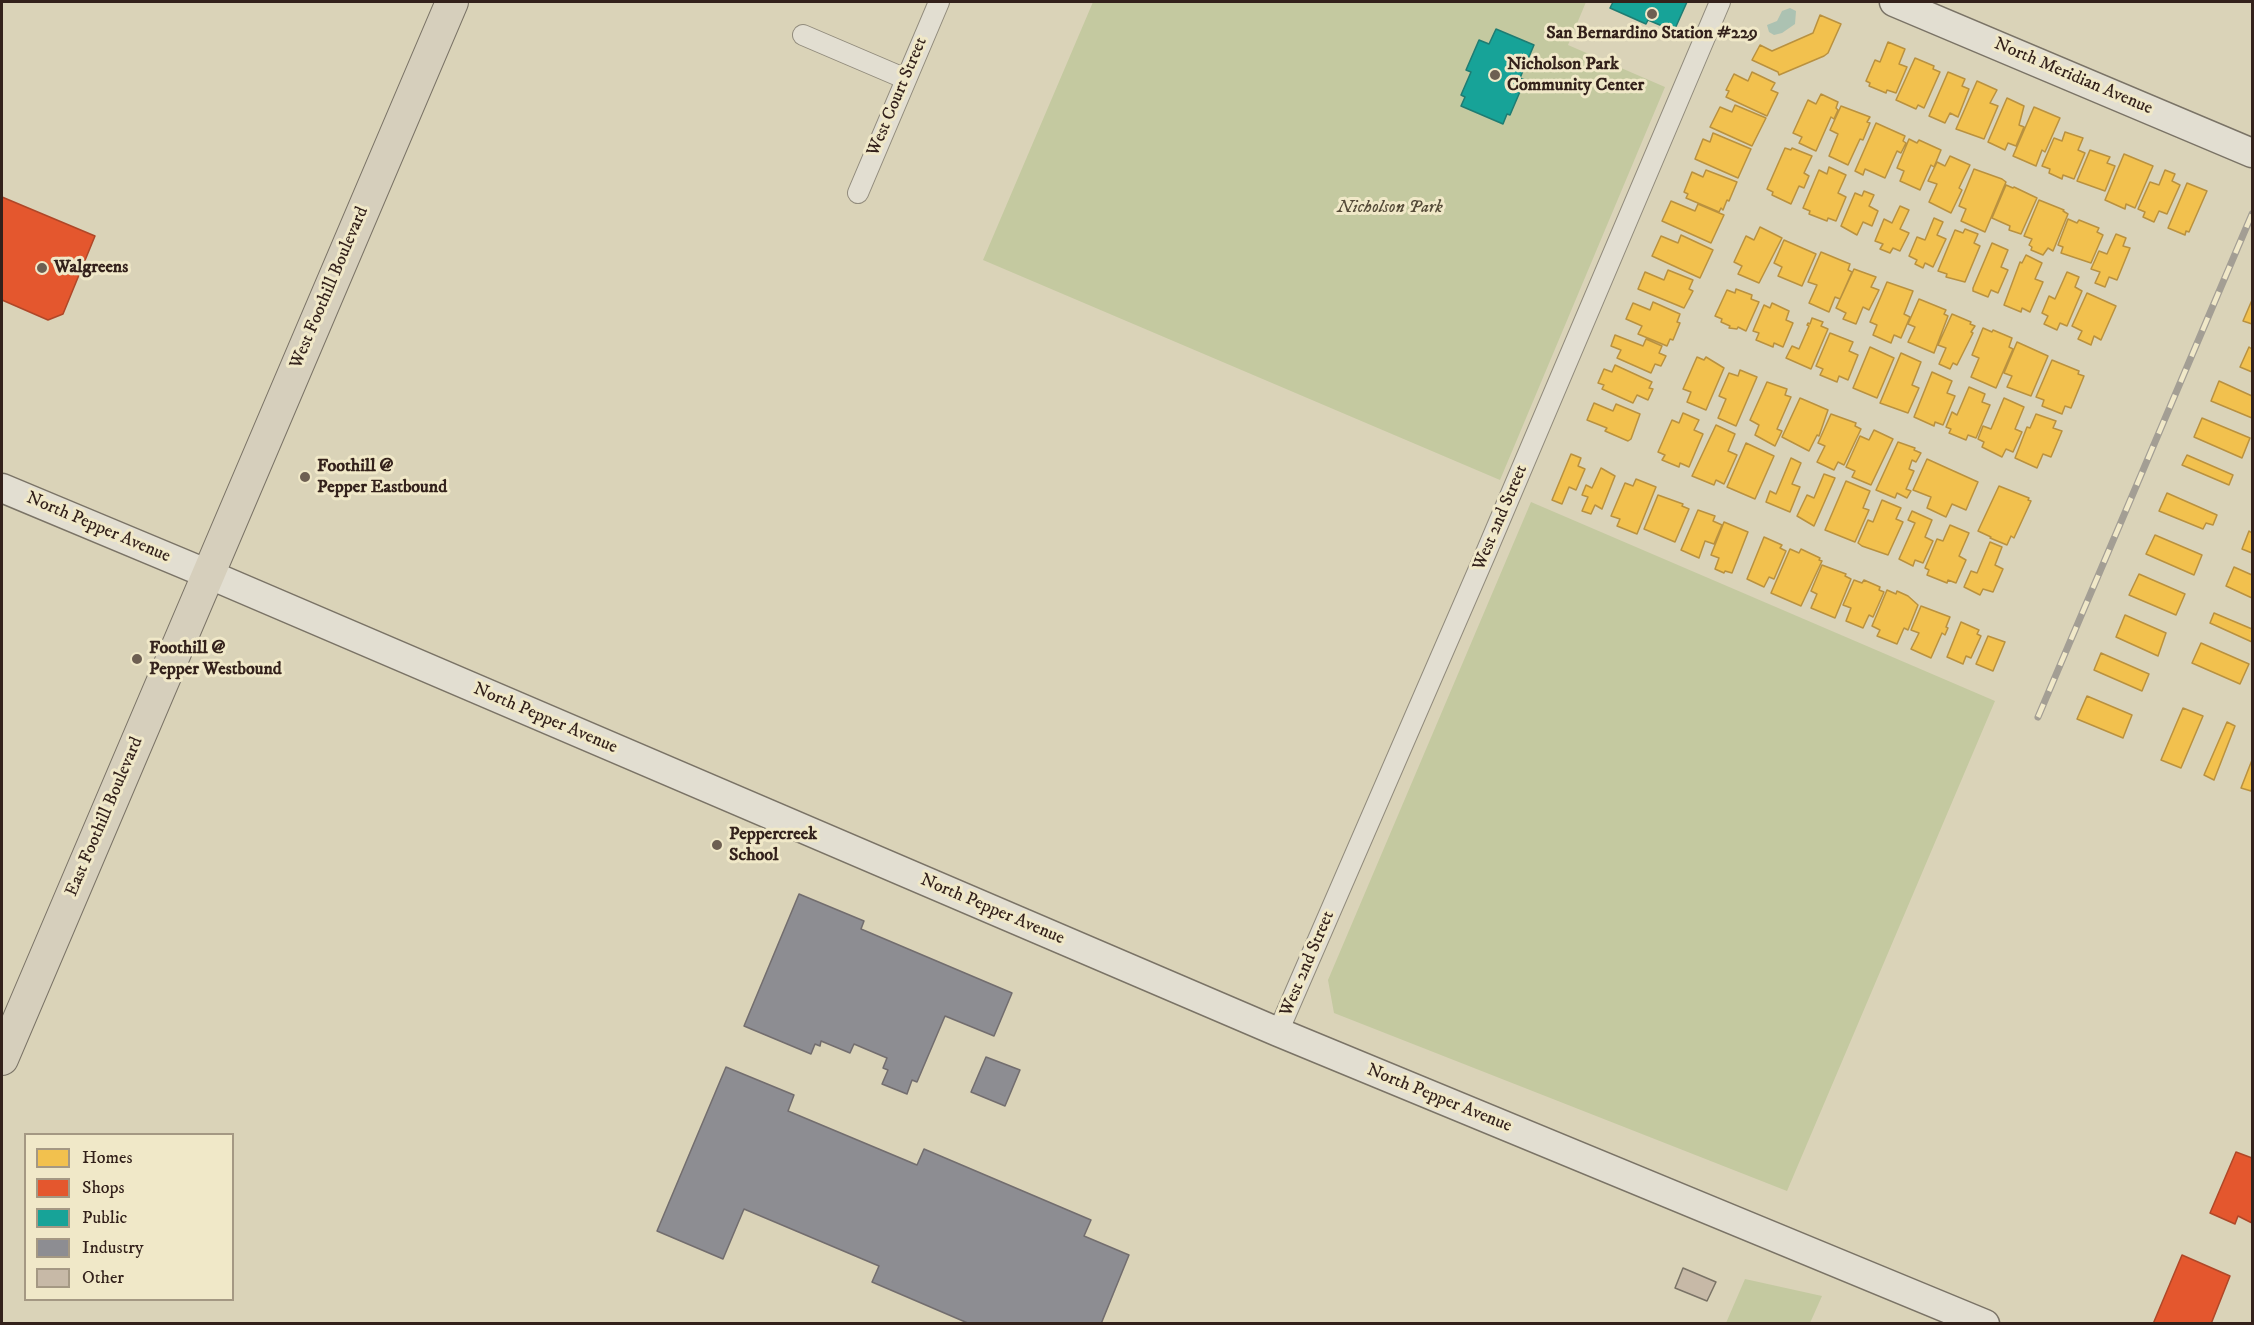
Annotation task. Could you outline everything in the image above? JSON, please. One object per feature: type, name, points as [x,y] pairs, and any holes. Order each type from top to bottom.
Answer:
[{"type":"main road","name":"West Foothill Boulevard","points":[[208,574],[452,2]]},
{"type":"main road","name":"North Meridian Avenue","points":[[1894,2],[2253,153]]},
{"type":"main road","name":"North Pepper Avenue","points":[[2,488],[1278,1032],[1985,1323]]},
{"type":"main road","name":"East Foothill Boulevard","points":[[2,1059],[208,574]]},
{"type":"street","name":"West Court Street","points":[[858,193],[939,2]]},
{"type":"street","name":"West 2nd Street","points":[[1278,1032],[1480,566],[1720,2]]},
{"type":"street","points":[[803,35],[906,79]]},
{"type":"green space","name":"Nicholson Park","points":[[1093,2],[1586,2],[1568,45],[1665,87],[1500,480],[983,260]]},
{"type":"green space","points":[[1531,502],[1995,701],[1787,1191],[1334,1013],[1328,980]]},
{"type":"green space","points":[[1745,1279],[1822,1296],[1810,1323],[1726,1323]]},
{"type":"shaded area","points":[[1790,8],[1796,11],[1795,24],[1782,33],[1774,35],[1769,32],[1767,25],[1777,21],[1782,11]]},
{"type":"building: Homes","points":[[1820,15],[1841,24],[1828,53],[1824,56],[1779,75],[1778,72],[1752,60],[1760,45],[1772,51],[1813,33]]},
{"type":"building: Homes","points":[[1888,42],[1905,49],[1899,64],[1907,67],[1896,93],[1887,90],[1886,93],[1869,86],[1870,83],[1866,81],[1875,60],[1880,62]]},
{"type":"building: Homes","points":[[1915,58],[1934,66],[1933,69],[1940,72],[1924,108],[1918,105],[1916,109],[1896,100]]},
{"type":"building: Homes","points":[[1752,72],[1775,83],[1771,90],[1778,93],[1767,116],[1726,97],[1729,91],[1726,90],[1734,74],[1748,81]]},
{"type":"building: Homes","points":[[1948,72],[1965,79],[1962,86],[1969,89],[1958,117],[1950,113],[1945,123],[1929,116]]},
{"type":"building: Homes","points":[[1977,81],[1997,90],[1990,103],[1998,106],[1984,139],[1956,129]]},
{"type":"building: Homes","points":[[1821,94],[1838,102],[1836,108],[1838,110],[1834,119],[1831,117],[1816,151],[1799,143],[1802,137],[1793,133],[1808,100],[1816,104]]},
{"type":"building: Homes","points":[[2007,98],[2024,106],[2019,125],[2024,127],[2016,146],[2008,143],[2005,150],[1988,142]]},
{"type":"building: Homes","points":[[1735,105],[1766,118],[1752,146],[1710,127],[1720,107],[1732,112]]},
{"type":"building: Homes","points":[[1841,106],[1870,117],[1863,140],[1860,139],[1848,165],[1829,156],[1838,134],[1830,130]]},
{"type":"building: Homes","points":[[2034,107],[2060,118],[2036,166],[2013,156]]},
{"type":"building: Homes","points":[[1876,123],[1905,136],[1903,141],[1906,143],[1901,153],[1897,151],[1885,178],[1865,169],[1863,175],[1855,171]]},
{"type":"building: Homes","points":[[2065,132],[2083,138],[2078,150],[2085,153],[2074,179],[2063,175],[2062,179],[2049,173],[2050,169],[2042,166],[2054,138],[2062,141]]},
{"type":"building: Homes","points":[[1713,133],[1751,149],[1738,178],[1695,159],[1703,139],[1710,142]]},
{"type":"building: Homes","points":[[1909,139],[1917,143],[1919,140],[1941,150],[1934,167],[1931,165],[1920,190],[1900,181],[1904,171],[1897,168]]},
{"type":"building: Homes","points":[[1785,148],[1791,150],[1792,148],[1812,156],[1804,173],[1809,176],[1804,188],[1799,186],[1791,204],[1772,195],[1773,192],[1767,189]]},
{"type":"building: Homes","points":[[2090,150],[2110,157],[2107,163],[2115,166],[2105,191],[2077,181]]},
{"type":"building: Homes","points":[[2124,154],[2153,166],[2135,208],[2126,204],[2125,209],[2105,200]]},
{"type":"building: Homes","points":[[1950,156],[1970,165],[1951,213],[1929,202],[1937,184],[1928,181],[1937,162],[1945,166]]},
{"type":"building: Homes","points":[[1829,167],[1846,175],[1838,193],[1846,197],[1836,221],[1828,218],[1827,221],[1809,214],[1810,211],[1803,208],[1819,170],[1827,174]]},
{"type":"building: Homes","points":[[1974,169],[2006,182],[1985,232],[1961,221],[1966,209],[1959,206]]},
{"type":"building: Homes","points":[[1706,170],[1737,182],[1729,201],[1727,200],[1723,210],[1721,208],[1719,212],[1686,198],[1688,194],[1684,192],[1692,172],[1703,177]]},
{"type":"building: Homes","points":[[2165,170],[2175,174],[2172,181],[2180,185],[2167,214],[2159,211],[2154,222],[2143,217],[2145,212],[2138,209],[2150,182],[2159,185]]},
{"type":"building: Homes","points":[[2187,183],[2207,191],[2189,232],[2186,231],[2185,235],[2168,228]]},
{"type":"building: Homes","points":[[2006,185],[2037,198],[2021,234],[2009,230],[2010,226],[1992,218]]},
{"type":"building: Homes","points":[[1864,191],[1874,195],[1869,206],[1878,211],[1872,226],[1863,222],[1857,235],[1841,226],[1855,193],[1862,196]]},
{"type":"building: Homes","points":[[2039,200],[2064,210],[2068,214],[2053,251],[2048,248],[2043,255],[2031,250],[2032,247],[2029,245],[2032,239],[2024,236]]},
{"type":"building: Homes","points":[[1671,201],[1695,211],[1698,204],[1724,215],[1711,243],[1662,221]]},
{"type":"building: Homes","points":[[1900,206],[1909,210],[1900,229],[1909,233],[1900,251],[1893,248],[1890,253],[1880,249],[1883,244],[1875,241],[1884,219],[1892,223]]},
{"type":"building: Homes","points":[[1934,218],[1943,222],[1937,235],[1946,239],[1933,267],[1925,263],[1923,268],[1915,264],[1917,260],[1909,256],[1917,237],[1925,240]]},
{"type":"building: Homes","points":[[2068,219],[2077,223],[2079,220],[2099,228],[2097,232],[2103,235],[2091,263],[2061,253],[2063,247],[2058,245]]},
{"type":"building: Homes","points":[[1760,227],[1782,238],[1759,283],[1738,274],[1742,266],[1734,262],[1746,236],[1754,240]]},
{"type":"building: Homes","points":[[1965,229],[1978,234],[1974,243],[1980,246],[1965,282],[1946,277],[1947,274],[1938,271],[1955,230],[1963,233]]},
{"type":"building: Homes","points":[[2116,234],[2126,238],[2123,246],[2130,248],[2117,280],[2109,277],[2105,287],[2095,283],[2100,272],[2091,269],[2099,251],[2107,254]]},
{"type":"building: Homes","points":[[1681,235],[1713,250],[1700,278],[1652,256],[1661,236],[1678,243]]},
{"type":"building: Homes","points":[[1784,240],[1816,254],[1802,286],[1778,276],[1782,267],[1774,263]]},
{"type":"building: Homes","points":[[1992,243],[2008,250],[2001,267],[2008,270],[1998,293],[1991,290],[1988,297],[1973,291],[1973,288]]},
{"type":"building: Homes","points":[[1821,252],[1850,264],[1848,270],[1852,272],[1840,299],[1835,297],[1829,312],[1809,303],[1817,285],[1808,282]]},
{"type":"building: Homes","points":[[2026,255],[2042,263],[2035,279],[2043,282],[2030,312],[2022,308],[2021,312],[2004,305],[2020,262],[2022,263]]},
{"type":"building: Homes","points":[[1854,269],[1876,277],[1871,287],[1879,290],[1869,310],[1863,307],[1856,324],[1843,319],[1846,313],[1836,308]]},
{"type":"building: Homes","points":[[1668,270],[1693,280],[1689,289],[1693,291],[1684,308],[1638,289],[1645,272],[1664,280]]},
{"type":"building: Homes","points":[[2067,272],[2079,277],[2075,287],[2082,291],[2067,326],[2060,323],[2057,330],[2044,324],[2048,316],[2042,313],[2049,296],[2055,299]]},
{"type":"building: Homes","points":[[1887,282],[1913,291],[1904,314],[1910,317],[1901,338],[1894,335],[1891,343],[1873,335],[1877,325],[1870,322]]},
{"type":"building: Homes","points":[[1736,289],[1752,295],[1751,299],[1759,302],[1746,331],[1738,327],[1737,329],[1729,328],[1730,326],[1721,322],[1722,319],[1715,316],[1727,290],[1735,293]]},
{"type":"building: Homes","points":[[2087,293],[2116,306],[2101,340],[2094,336],[2091,345],[2078,339],[2082,331],[2072,326]]},
{"type":"building: Homes","points":[[1919,299],[1946,310],[1944,314],[1948,316],[1934,353],[1908,342],[1915,327],[1908,324]]},
{"type":"building: Homes","points":[[2252,300],[2252,324],[2243,321]]},
{"type":"building: Homes","points":[[1653,302],[1680,314],[1677,322],[1680,323],[1673,340],[1670,339],[1667,346],[1638,334],[1642,326],[1626,319],[1633,303],[1650,310]]},
{"type":"building: Homes","points":[[1772,303],[1789,311],[1786,320],[1793,323],[1783,347],[1774,343],[1773,347],[1756,340],[1759,333],[1753,331],[1764,305],[1770,308]]},
{"type":"building: Homes","points":[[1952,314],[1975,326],[1957,365],[1953,363],[1950,369],[1939,364],[1946,348],[1938,345]]},
{"type":"building: Homes","points":[[1812,318],[1823,322],[1821,326],[1828,329],[1811,369],[1786,358],[1792,346],[1799,349],[1809,326],[1807,325],[1810,324]]},
{"type":"building: Homes","points":[[1983,328],[2012,338],[2009,347],[2013,349],[1996,388],[1971,377],[1979,358],[1972,355]]},
{"type":"building: Homes","points":[[1830,333],[1853,342],[1849,351],[1858,355],[1848,380],[1839,376],[1837,382],[1820,375],[1823,369],[1816,366]]},
{"type":"building: Homes","points":[[1615,335],[1643,346],[1646,339],[1662,346],[1659,353],[1666,356],[1661,366],[1655,364],[1651,373],[1617,358],[1621,350],[1611,346]]},
{"type":"building: Homes","points":[[2017,342],[2048,356],[2031,396],[2007,387],[2012,376],[2004,373]]},
{"type":"building: Homes","points":[[1870,347],[1894,358],[1877,398],[1853,388]]},
{"type":"building: Homes","points":[[2249,347],[2252,349],[2252,372],[2240,367]]},
{"type":"building: Homes","points":[[1901,353],[1921,362],[1912,385],[1919,388],[1908,413],[1880,403]]},
{"type":"building: Homes","points":[[1697,357],[1704,360],[1706,357],[1724,368],[1706,410],[1687,402],[1691,392],[1683,389]]},
{"type":"building: Homes","points":[[2052,360],[2079,371],[2078,374],[2084,376],[2071,408],[2065,406],[2062,414],[2042,406],[2044,400],[2036,397]]},
{"type":"building: Homes","points":[[1615,365],[1652,382],[1649,388],[1653,389],[1648,400],[1637,395],[1633,403],[1602,389],[1604,385],[1598,383],[1604,369],[1612,372]]},
{"type":"building: Homes","points":[[1740,370],[1757,377],[1736,426],[1718,418],[1726,399],[1719,396],[1729,373],[1738,376]]},
{"type":"building: Homes","points":[[1932,372],[1952,381],[1947,393],[1955,396],[1943,425],[1935,422],[1934,426],[1914,417]]},
{"type":"building: Homes","points":[[2219,381],[2252,396],[2252,418],[2211,401]]},
{"type":"building: Homes","points":[[1767,382],[1787,389],[1785,395],[1791,397],[1777,429],[1782,431],[1775,446],[1755,435],[1759,425],[1750,420]]},
{"type":"building: Homes","points":[[1969,387],[1985,394],[1982,402],[1990,405],[1976,438],[1968,435],[1966,440],[1949,433],[1951,429],[1946,427],[1952,412],[1957,415]]},
{"type":"building: Homes","points":[[1800,398],[1828,410],[1819,436],[1817,435],[1809,451],[1782,437]]},
{"type":"building: Homes","points":[[2004,398],[2024,407],[2015,429],[2022,432],[2013,452],[2006,449],[2002,457],[1982,447],[1984,442],[1978,439],[1983,426],[1991,429]]},
{"type":"building: Homes","points":[[1594,403],[1613,411],[1616,404],[1640,414],[1631,439],[1628,441],[1605,431],[1607,428],[1587,420]]},
{"type":"building: Homes","points":[[1683,413],[1699,420],[1694,430],[1703,434],[1689,467],[1680,463],[1679,467],[1662,460],[1665,455],[1658,452],[1672,420],[1679,423]]},
{"type":"building: Homes","points":[[1831,414],[1856,423],[1855,426],[1861,429],[1844,465],[1838,462],[1834,470],[1817,462],[1825,446],[1818,443]]},
{"type":"building: Homes","points":[[2036,414],[2056,421],[2053,428],[2062,431],[2051,457],[2043,454],[2037,468],[2015,458],[2027,427],[2030,428]]},
{"type":"building: Homes","points":[[2202,418],[2250,438],[2242,458],[2194,437]]},
{"type":"building: Homes","points":[[1716,425],[1735,434],[1728,451],[1737,455],[1724,484],[1716,480],[1714,485],[1692,476]]},
{"type":"building: Homes","points":[[1874,430],[1893,439],[1871,485],[1852,477],[1855,471],[1846,467],[1860,436],[1869,440]]},
{"type":"building: Homes","points":[[1898,442],[1915,448],[1914,450],[1921,453],[1916,462],[1912,460],[1909,469],[1914,471],[1906,489],[1911,491],[1907,498],[1897,493],[1895,498],[1876,490]]},
{"type":"building: Homes","points":[[1746,443],[1774,456],[1755,499],[1727,487]]},
{"type":"building: Homes","points":[[1571,454],[1581,458],[1578,466],[1585,469],[1576,490],[1569,487],[1562,504],[1552,500]]},
{"type":"building: Homes","points":[[2187,455],[2233,475],[2229,485],[2182,465]]},
{"type":"building: Homes","points":[[1791,458],[1801,463],[1792,484],[1800,487],[1790,512],[1766,502],[1770,491],[1776,494]]},
{"type":"building: Homes","points":[[1927,459],[1978,482],[1966,510],[1952,504],[1946,517],[1927,508],[1931,497],[1913,490]]},
{"type":"building: Homes","points":[[1601,468],[1615,476],[1602,509],[1595,505],[1591,514],[1582,511],[1588,497],[1582,495],[1586,485],[1592,488]]},
{"type":"building: Homes","points":[[1824,474],[1835,478],[1814,526],[1797,516],[1807,495],[1814,498]]},
{"type":"building: Homes","points":[[1636,479],[1656,487],[1637,534],[1617,526],[1620,519],[1611,516],[1625,483],[1633,486]]},
{"type":"building: Homes","points":[[1846,481],[1870,491],[1863,508],[1869,510],[1855,542],[1825,530]]},
{"type":"building: Homes","points":[[1999,486],[2029,498],[2028,500],[2031,501],[2014,538],[2011,536],[2007,545],[1978,531]]},
{"type":"building: Homes","points":[[2167,493],[2217,515],[2213,525],[2206,523],[2203,529],[2159,511]]},
{"type":"building: Homes","points":[[1658,495],[1683,504],[1682,506],[1689,509],[1675,542],[1644,529]]},
{"type":"building: Homes","points":[[1882,500],[1901,508],[1896,519],[1903,522],[1888,555],[1858,543],[1868,520],[1873,522]]},
{"type":"building: Homes","points":[[1698,510],[1715,516],[1713,521],[1722,525],[1714,544],[1705,541],[1699,558],[1681,550]]},
{"type":"building: Homes","points":[[1912,511],[1932,520],[1925,537],[1933,541],[1923,563],[1915,560],[1913,566],[1899,559],[1915,523],[1908,520]]},
{"type":"building: Homes","points":[[1724,522],[1748,532],[1732,573],[1725,571],[1724,573],[1715,569],[1719,558],[1711,555]]},
{"type":"building: Homes","points":[[1950,525],[1969,533],[1959,556],[1966,560],[1956,583],[1948,580],[1947,583],[1927,575],[1929,570],[1925,568],[1937,539],[1943,541]]},
{"type":"building: Homes","points":[[2249,531],[2252,533],[2252,553],[2242,549]]},
{"type":"building: Homes","points":[[2155,535],[2202,555],[2194,575],[2146,554]]},
{"type":"building: Homes","points":[[1764,537],[1782,545],[1780,548],[1786,551],[1774,579],[1769,577],[1764,587],[1747,579]]},
{"type":"building: Homes","points":[[1990,542],[2002,547],[1995,565],[2003,569],[1993,592],[1983,589],[1980,595],[1964,587],[1971,571],[1977,573]]},
{"type":"building: Homes","points":[[1790,549],[1799,553],[1801,549],[1822,561],[1801,606],[1771,593]]},
{"type":"building: Homes","points":[[1822,565],[1846,574],[1845,576],[1851,579],[1835,618],[1811,608],[1817,594],[1811,591]]},
{"type":"building: Homes","points":[[2234,567],[2252,575],[2252,598],[2226,586]]},
{"type":"building: Homes","points":[[2139,574],[2185,594],[2176,615],[2129,595]]},
{"type":"building: Homes","points":[[1854,580],[1862,583],[1864,580],[1880,587],[1879,590],[1884,592],[1873,617],[1869,615],[1863,628],[1846,621],[1851,608],[1843,605]]},
{"type":"building: Homes","points":[[1887,590],[1908,596],[1918,605],[1908,630],[1904,628],[1897,644],[1877,636],[1880,630],[1872,626]]},
{"type":"building: Homes","points":[[1921,606],[1950,617],[1945,635],[1942,633],[1931,658],[1911,649],[1919,633],[1911,630]]},
{"type":"building: Homes","points":[[2214,613],[2252,629],[2252,642],[2210,623]]},
{"type":"building: Homes","points":[[2125,615],[2166,633],[2158,656],[2116,637]]},
{"type":"building: Homes","points":[[1961,622],[1979,630],[1977,634],[1981,636],[1971,658],[1966,656],[1963,664],[1947,657]]},
{"type":"building: Homes","points":[[1988,636],[2005,642],[1993,671],[1976,664]]},
{"type":"building: Homes","points":[[2201,643],[2249,664],[2240,684],[2192,663]]},
{"type":"building: Homes","points":[[2101,653],[2149,674],[2142,691],[2094,670]]},
{"type":"building: Homes","points":[[2087,696],[2132,715],[2123,738],[2077,719]]},
{"type":"building: Homes","points":[[2183,708],[2203,716],[2181,768],[2161,760]]},
{"type":"building: Homes","points":[[2227,722],[2235,726],[2214,780],[2204,775]]},
{"type":"building: Homes","points":[[2252,760],[2252,788],[2251,791],[2241,788]]},
{"type":"building: Shops","name":"Walgreens","points":[[2,197],[95,236],[63,314],[48,320],[2,300]]},
{"type":"building: Shops","points":[[2236,1152],[2252,1158],[2252,1223],[2238,1216],[2235,1224],[2210,1213]]},
{"type":"building: Shops","points":[[2182,1255],[2230,1276],[2211,1324],[2153,1324]]},
{"type":"building: Public","name":"San Bernardino Station #229","points":[[1613,2],[1687,2],[1674,31],[1648,20],[1646,24],[1610,8]]},
{"type":"building: Public","name":"Nicholson Park Community Center","points":[[1496,29],[1534,45],[1520,78],[1525,80],[1510,115],[1507,114],[1503,124],[1461,106],[1465,97],[1461,95],[1471,72],[1466,70],[1479,40],[1489,44]]},
{"type":"building: Industry","points":[[799,894],[864,921],[861,929],[1012,993],[994,1036],[945,1016],[917,1082],[912,1080],[907,1094],[882,1084],[888,1070],[883,1068],[887,1058],[854,1044],[850,1053],[821,1041],[820,1046],[815,1044],[811,1054],[744,1026]]},
{"type":"building: Industry","points":[[986,1057],[1020,1070],[1005,1106],[971,1092]]},
{"type":"building: Industry","points":[[726,1067],[794,1095],[788,1111],[917,1165],[924,1149],[1091,1220],[1084,1236],[1129,1255],[1101,1324],[970,1324],[872,1282],[879,1266],[744,1209],[723,1259],[657,1231]]},
{"type":"building: Other","points":[[1683,1268],[1716,1282],[1707,1301],[1675,1288]]},
{"type":"railway","points":[[2038,717],[2252,214]]},
{"type":"place","name":"San Bernardino Station #229","points":[[1652,14]]},
{"type":"place","name":"Nicholson Park Community Center","points":[[1495,75]]},
{"type":"place","name":"Walgreens","points":[[42,268]]},
{"type":"place","name":"Foothill @ Pepper Eastbound","points":[[305,477]]},
{"type":"place","name":"Foothill @ Pepper Westbound","points":[[137,659]]},
{"type":"place","name":"Peppercreek School","points":[[717,845]]}]
